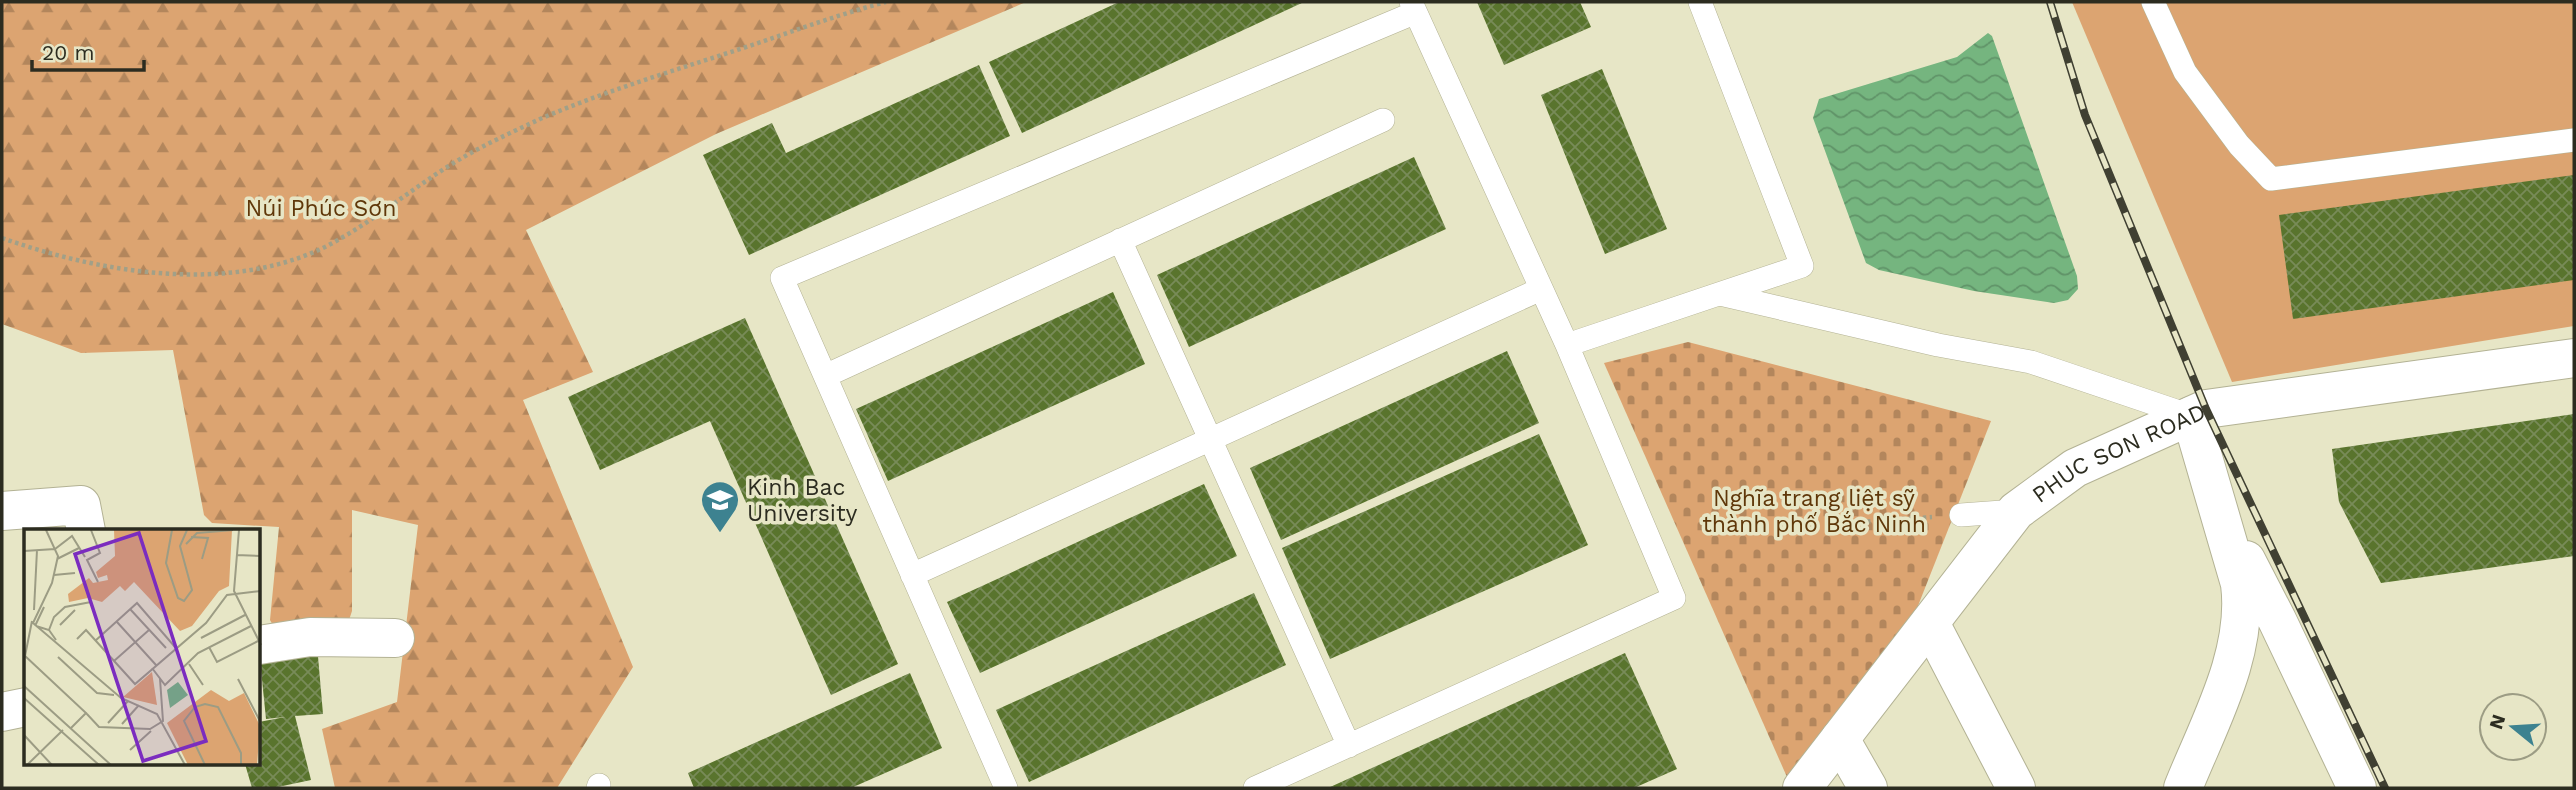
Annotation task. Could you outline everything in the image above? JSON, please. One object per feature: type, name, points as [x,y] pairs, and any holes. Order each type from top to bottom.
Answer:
[{"type":"street","name":"PHUC SON ROAD","points":[[1802,788],[2016,511],[2050,484],[2096,456],[2206,409],[2574,358]]},
{"type":"street","points":[[2183,788],[2225,682],[2242,621],[2240,584],[2191,416]]},
{"type":"street","points":[[2,511],[81,505],[86,529]]},
{"type":"street","points":[[2220,512],[2277,620],[2357,788]]},
{"type":"street","points":[[1930,623],[2016,788]]},
{"type":"street","points":[[261,645],[310,638],[395,638]]},
{"type":"street","points":[[2,712],[24,707]]},
{"type":"street","points":[[1840,740],[1868,788]]},
{"type":"lane","points":[[1567,345],[1802,266],[1700,2]]},
{"type":"lane","points":[[2153,2],[2185,72],[2239,145],[2271,179],[2574,140]]},
{"type":"lane","points":[[1006,788],[782,278],[1412,7],[1567,345],[1674,598],[1255,788]]},
{"type":"lane","points":[[825,376],[1383,120]]},
{"type":"lane","points":[[1120,240],[1349,746]]},
{"type":"lane","points":[[912,575],[1541,289]]},
{"type":"lane","points":[[1718,294],[1784,307],[1938,345],[2031,362],[2191,416]]},
{"type":"lane","points":[[1961,515],[2016,511]]},
{"type":"path","points":[[2,238],[94,264],[161,272],[262,270],[295,261],[329,245],[469,154],[541,119],[618,89],[841,14],[886,2]]},
{"type":"path","points":[[1846,523],[1961,515]]},
{"type":"green space","name":"Núi Phúc Sơn","points":[[2,2],[1026,2],[716,134],[526,230],[593,372],[523,400],[633,667],[557,788],[335,788],[322,729],[397,702],[418,525],[352,510],[352,611],[348,623],[275,629],[270,620],[279,527],[212,523],[204,515],[173,350],[81,353],[2,324]]},
{"type":"green space","points":[[2072,2],[2574,2],[2574,326],[2232,382]]},
{"type":"green space","name":"Nghĩa trang liệt sỹ thành phố Bắc Ninh","points":[[1688,342],[1991,421],[1910,626],[1787,777],[1604,363]]},
{"type":"water","points":[[1988,33],[1992,36],[2077,276],[2078,289],[2068,300],[2054,303],[1974,291],[1879,270],[1866,263],[1813,118],[1819,99],[1957,57]]},
{"type":"building","points":[[1119,2],[1304,2],[1022,133],[989,62]]},
{"type":"building","points":[[1477,2],[1580,2],[1591,27],[1504,65]]},
{"type":"building","points":[[979,65],[1010,136],[749,255],[703,155],[772,123],[786,153]]},
{"type":"building","points":[[1602,69],[1667,229],[1605,254],[1541,95]]},
{"type":"building","points":[[1414,157],[1446,229],[1189,347],[1157,275]]},
{"type":"building","points":[[2574,175],[2574,280],[2293,319],[2279,215]]},
{"type":"building","points":[[1113,292],[1145,364],[888,481],[856,409]]},
{"type":"building","points":[[745,318],[898,664],[831,695],[710,421],[600,470],[568,397]]},
{"type":"building","points":[[1507,351],[1539,423],[1281,540],[1250,468]]},
{"type":"building","points":[[2574,414],[2574,556],[2381,583],[2339,502],[2332,449]]},
{"type":"building","points":[[1539,434],[1588,545],[1330,659],[1282,548]]},
{"type":"building","points":[[1204,484],[1237,556],[980,673],[947,602]]},
{"type":"building","points":[[1254,593],[1286,665],[1029,782],[996,710]]},
{"type":"building","points":[[317,645],[323,714],[295,716],[311,780],[273,788],[252,788],[246,766],[261,766],[261,722],[285,717],[266,719],[261,650]]},
{"type":"building","points":[[1625,653],[1677,769],[1634,788],[1328,788]]},
{"type":"building","points":[[910,673],[942,748],[851,788],[694,788],[688,773]]},
{"type":"railway","points":[[2050,2],[2085,115],[2206,409],[2385,788]]},
{"type":"place","name":"Kinh Bac University","points":[[720,534]]}]
